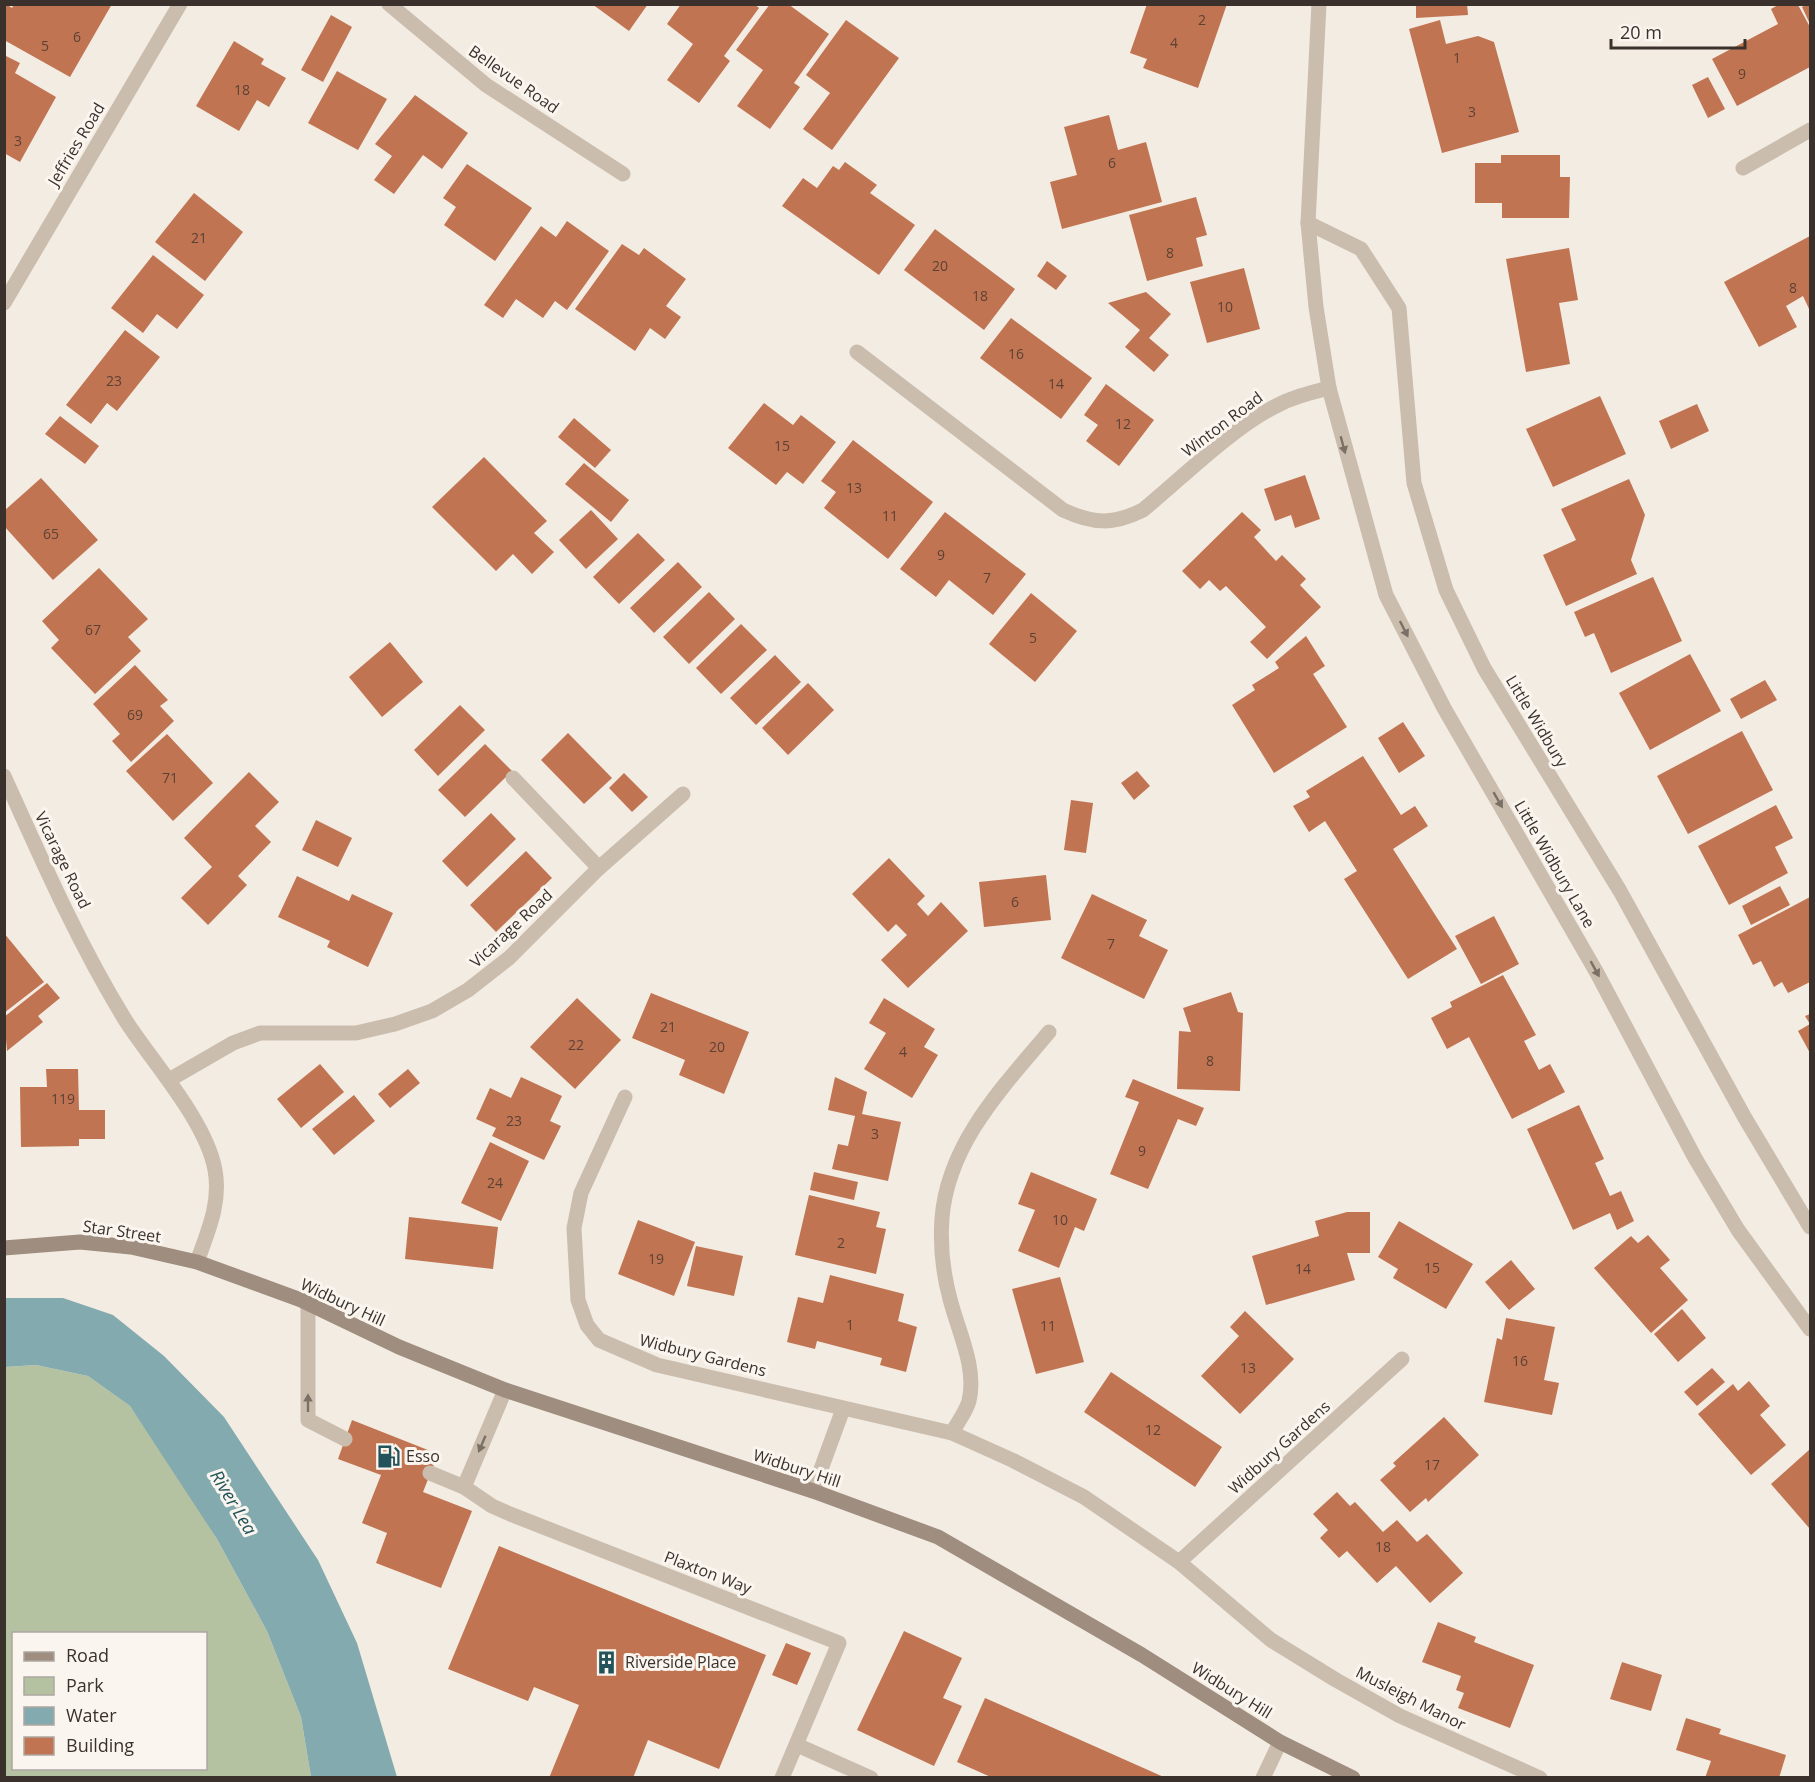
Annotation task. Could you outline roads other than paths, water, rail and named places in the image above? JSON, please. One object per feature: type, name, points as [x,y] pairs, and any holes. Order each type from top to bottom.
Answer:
[{"type":"main road","name":"Star Street","points":[[4,1248],[80,1242],[131,1247],[197,1262]]},
{"type":"main road","name":"Widbury Hill","points":[[197,1262],[308,1305],[399,1347],[505,1390],[813,1491],[938,1537],[1142,1654],[1280,1742],[1353,1778]]},
{"type":"street","name":"Jeffries Road","points":[[4,303],[180,4]]},
{"type":"street","name":"Bellevue Road","points":[[389,4],[486,85],[623,174]]},
{"type":"street","points":[[1319,4],[1308,223],[1316,307],[1329,388]]},
{"type":"street","points":[[1743,168],[1810,130]]},
{"type":"street","name":"Little Widbury","points":[[1308,223],[1361,249],[1399,308],[1414,483],[1446,590],[1484,668],[1620,891],[1745,1118],[1810,1227]]},
{"type":"street","name":"Winton Road","points":[[857,352],[1063,510],[1084,520],[1101,522],[1127,518],[1143,510],[1252,421],[1274,407],[1295,397],[1329,388]]},
{"type":"street","name":"Little Widbury Lane","points":[[1329,388],[1386,595],[1444,708],[1597,972],[1695,1158],[1737,1230],[1810,1329]]},
{"type":"street","name":"Vicarage Road","points":[[4,776],[49,876],[124,1018],[169,1080],[206,1142],[215,1168],[216,1208],[197,1262]]},
{"type":"street","points":[[513,778],[599,868]]},
{"type":"street","name":"Vicarage Road","points":[[169,1080],[233,1043],[260,1033],[356,1033],[395,1024],[432,1011],[468,990],[509,958],[599,868],[683,794]]},
{"type":"street","points":[[952,1433],[969,1403],[970,1383],[967,1358],[944,1271],[942,1216],[948,1187],[969,1134],[995,1097],[1049,1032]]},
{"type":"street","name":"Widbury Gardens","points":[[625,1097],[581,1193],[574,1228],[578,1300],[587,1325],[599,1340],[657,1365],[952,1433],[1084,1497],[1179,1562],[1271,1640]]},
{"type":"street","points":[[308,1305],[308,1420],[345,1439]]},
{"type":"street","name":"Widbury Gardens","points":[[1179,1562],[1402,1359]]},
{"type":"street","points":[[430,1473],[464,1487],[505,1390]]},
{"type":"street","points":[[813,1491],[843,1408]]},
{"type":"street","name":"Plaxton Way","points":[[464,1487],[492,1506],[510,1514],[839,1643],[782,1778]]},
{"type":"street","name":"Musleigh Manor","points":[[1271,1640],[1400,1716],[1540,1778]]},
{"type":"street","points":[[1263,1778],[1280,1742]]},
{"type":"street","points":[[797,1745],[871,1778]]},
{"type":"water","name":"River Lea","points":[[5,1298],[63,1298],[113,1315],[164,1356],[224,1417],[318,1560],[357,1643],[397,1777],[311,1777],[301,1717],[267,1631],[217,1539],[130,1406],[88,1376],[36,1365],[5,1367]]},
{"type":"place","name":"Esso","points":[[388,1456]]},
{"type":"place","name":"Riverside Place","points":[[607,1662]]}]
